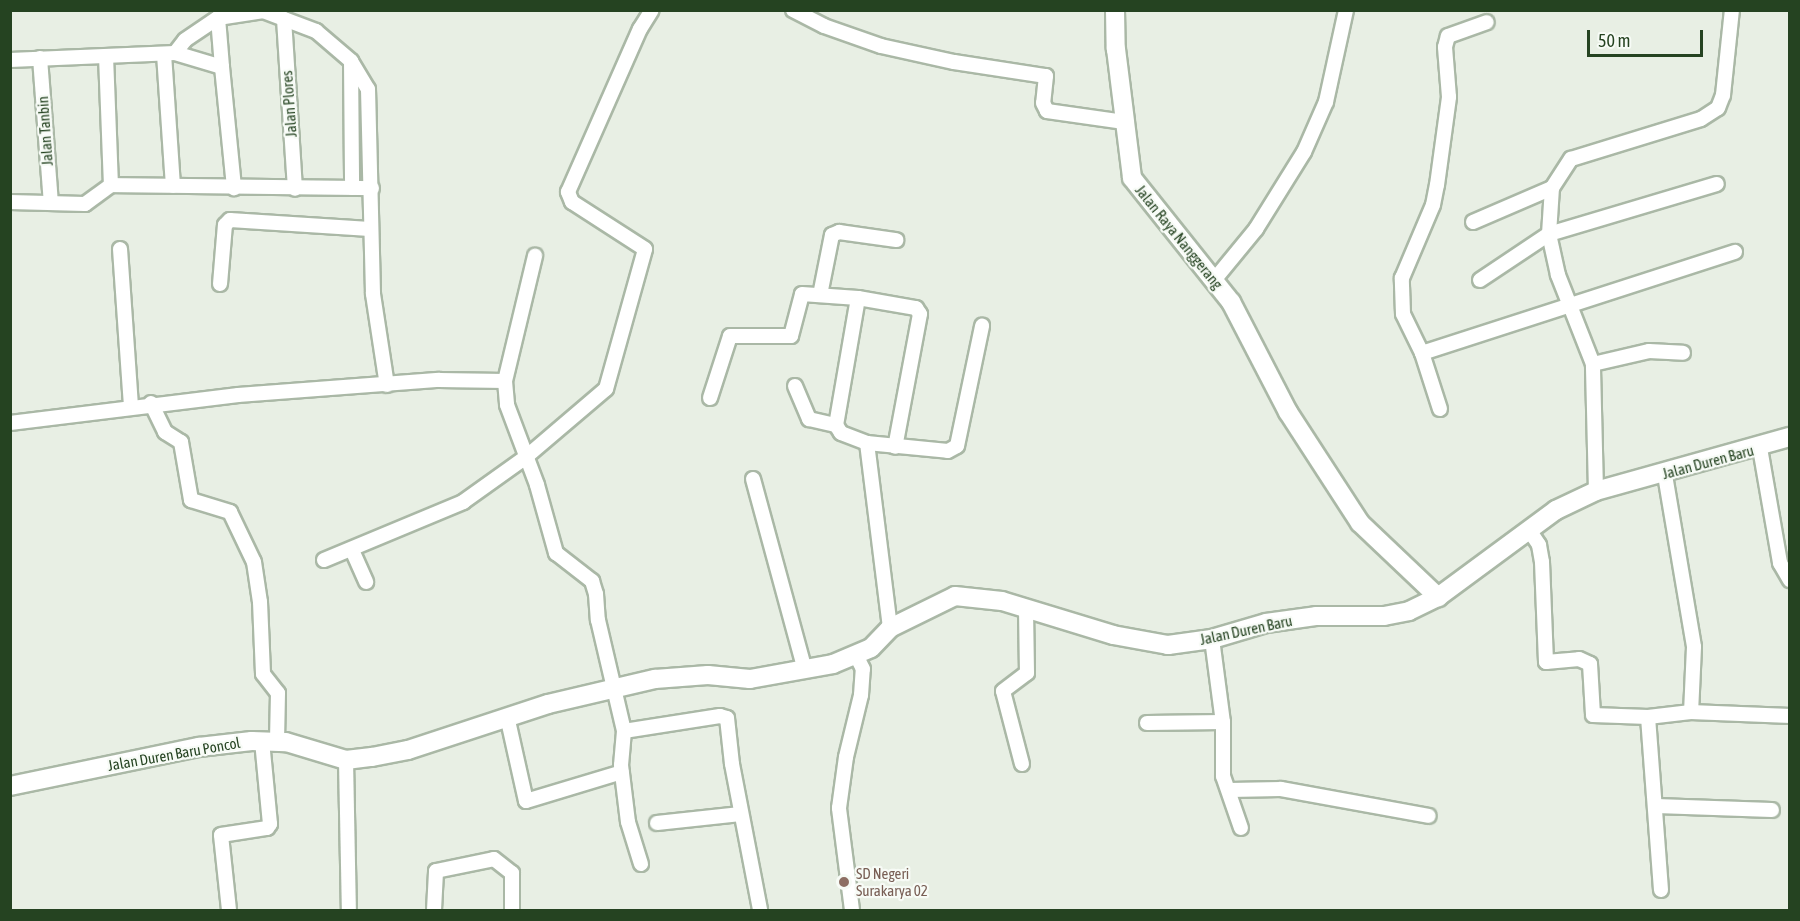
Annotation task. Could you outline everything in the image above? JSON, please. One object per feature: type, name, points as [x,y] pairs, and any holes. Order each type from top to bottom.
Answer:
[{"type":"street","points":[[324,560],[462,502],[526,457],[606,389],[646,256],[641,244],[572,202],[568,192],[640,29],[652,10]]},
{"type":"street","points":[[793,10],[824,26],[881,46],[954,62],[1046,76],[1043,103],[1047,111],[1124,122]]},
{"type":"street","name":"Jalan Raya Nanggerang","points":[[1115,10],[1124,122],[1132,178],[1215,279],[1231,302],[1288,412],[1311,451],[1360,523],[1438,597]]},
{"type":"street","points":[[1215,279],[1256,229],[1304,152],[1326,102],[1347,10]]},
{"type":"street","points":[[1596,492],[1593,362],[1558,275],[1549,234],[1552,188],[1571,159],[1701,119],[1718,108],[1723,95],[1732,10]]},
{"type":"street","points":[[173,186],[170,54],[185,40],[219,18],[262,11],[316,31],[351,61],[368,89],[373,294],[387,385]]},
{"type":"street","points":[[219,18],[234,188]]},
{"type":"street","name":"Jalan Plores","points":[[284,19],[295,189]]},
{"type":"street","points":[[1440,409],[1422,353],[1403,314],[1402,278],[1433,205],[1437,185],[1449,97],[1445,47],[1448,36],[1487,22]]},
{"type":"street","points":[[10,60],[170,54],[222,67]]},
{"type":"street","points":[[106,56],[111,185]]},
{"type":"street","name":"Jalan Tanbin","points":[[40,58],[51,203]]},
{"type":"street","points":[[351,61],[352,188]]},
{"type":"street","points":[[1480,280],[1549,234],[1717,184]]},
{"type":"street","points":[[10,202],[85,204],[111,185],[295,189],[372,188]]},
{"type":"street","points":[[1473,222],[1552,188]]},
{"type":"street","points":[[220,284],[225,225],[230,220],[370,229]]},
{"type":"street","points":[[820,295],[832,235],[839,232],[896,240]]},
{"type":"street","points":[[120,249],[131,406]]},
{"type":"street","points":[[1422,353],[1735,252]]},
{"type":"street","points":[[535,256],[505,381],[507,405],[556,553],[592,581],[624,731],[622,772],[630,830],[641,864]]},
{"type":"street","points":[[710,398],[730,336],[791,336],[799,297],[820,295],[858,298],[916,308],[920,314],[895,447]]},
{"type":"street","points":[[858,298],[836,425],[841,433],[867,443],[948,451],[957,446],[982,326]]},
{"type":"street","points":[[1593,362],[1643,352],[1683,353]]},
{"type":"street","points":[[10,423],[151,403],[438,380],[505,381]]},
{"type":"street","points":[[795,386],[809,419],[836,425]]},
{"type":"street","points":[[151,403],[165,432],[181,442],[192,500],[230,512],[254,562],[260,602],[263,674],[278,693],[269,741],[270,824],[221,835],[229,910]]},
{"type":"street","name":"Jalan Duren Baru","points":[[614,687],[656,679],[708,675],[750,679],[805,670],[856,655],[871,648],[890,628],[955,596],[979,596],[1026,607],[1124,637],[1168,645],[1212,639],[1266,623],[1306,618],[1384,616],[1409,611],[1438,597],[1556,510],[1596,492],[1665,475],[1790,437]]},
{"type":"street","points":[[867,443],[890,628]]},
{"type":"street","points":[[1760,448],[1780,563],[1790,580]]},
{"type":"street","points":[[1665,475],[1694,647],[1690,712]]},
{"type":"street","points":[[753,479],[805,670]]},
{"type":"street","points":[[1529,530],[1539,545],[1542,562],[1545,662],[1578,658],[1590,663],[1593,715],[1648,717],[1690,712],[1790,716]]},
{"type":"street","points":[[351,550],[366,582]]},
{"type":"street","points":[[1022,764],[1003,691],[1027,673],[1026,607]]},
{"type":"street","points":[[1212,639],[1223,722],[1223,776],[1230,790],[1241,828]]},
{"type":"street","points":[[852,910],[839,824],[844,766],[861,695],[863,669],[856,655]]},
{"type":"street","name":"Jalan Duren Baru Poncol","points":[[10,786],[199,747],[269,741],[346,760],[408,750],[507,717],[614,687]]},
{"type":"street","points":[[624,731],[724,716],[760,910]]},
{"type":"street","points":[[507,717],[526,801],[622,772]]},
{"type":"street","points":[[1648,717],[1661,891]]},
{"type":"street","points":[[1147,723],[1223,722]]},
{"type":"street","points":[[346,760],[349,910]]},
{"type":"street","points":[[1230,790],[1281,789],[1429,816]]},
{"type":"street","points":[[1656,806],[1772,810]]},
{"type":"street","points":[[657,824],[741,814]]},
{"type":"street","points":[[434,910],[436,871],[494,859],[512,873],[512,910]]},
{"type":"place","name":"SD Negeri Surakarya 02","points":[[844,882]]}]
